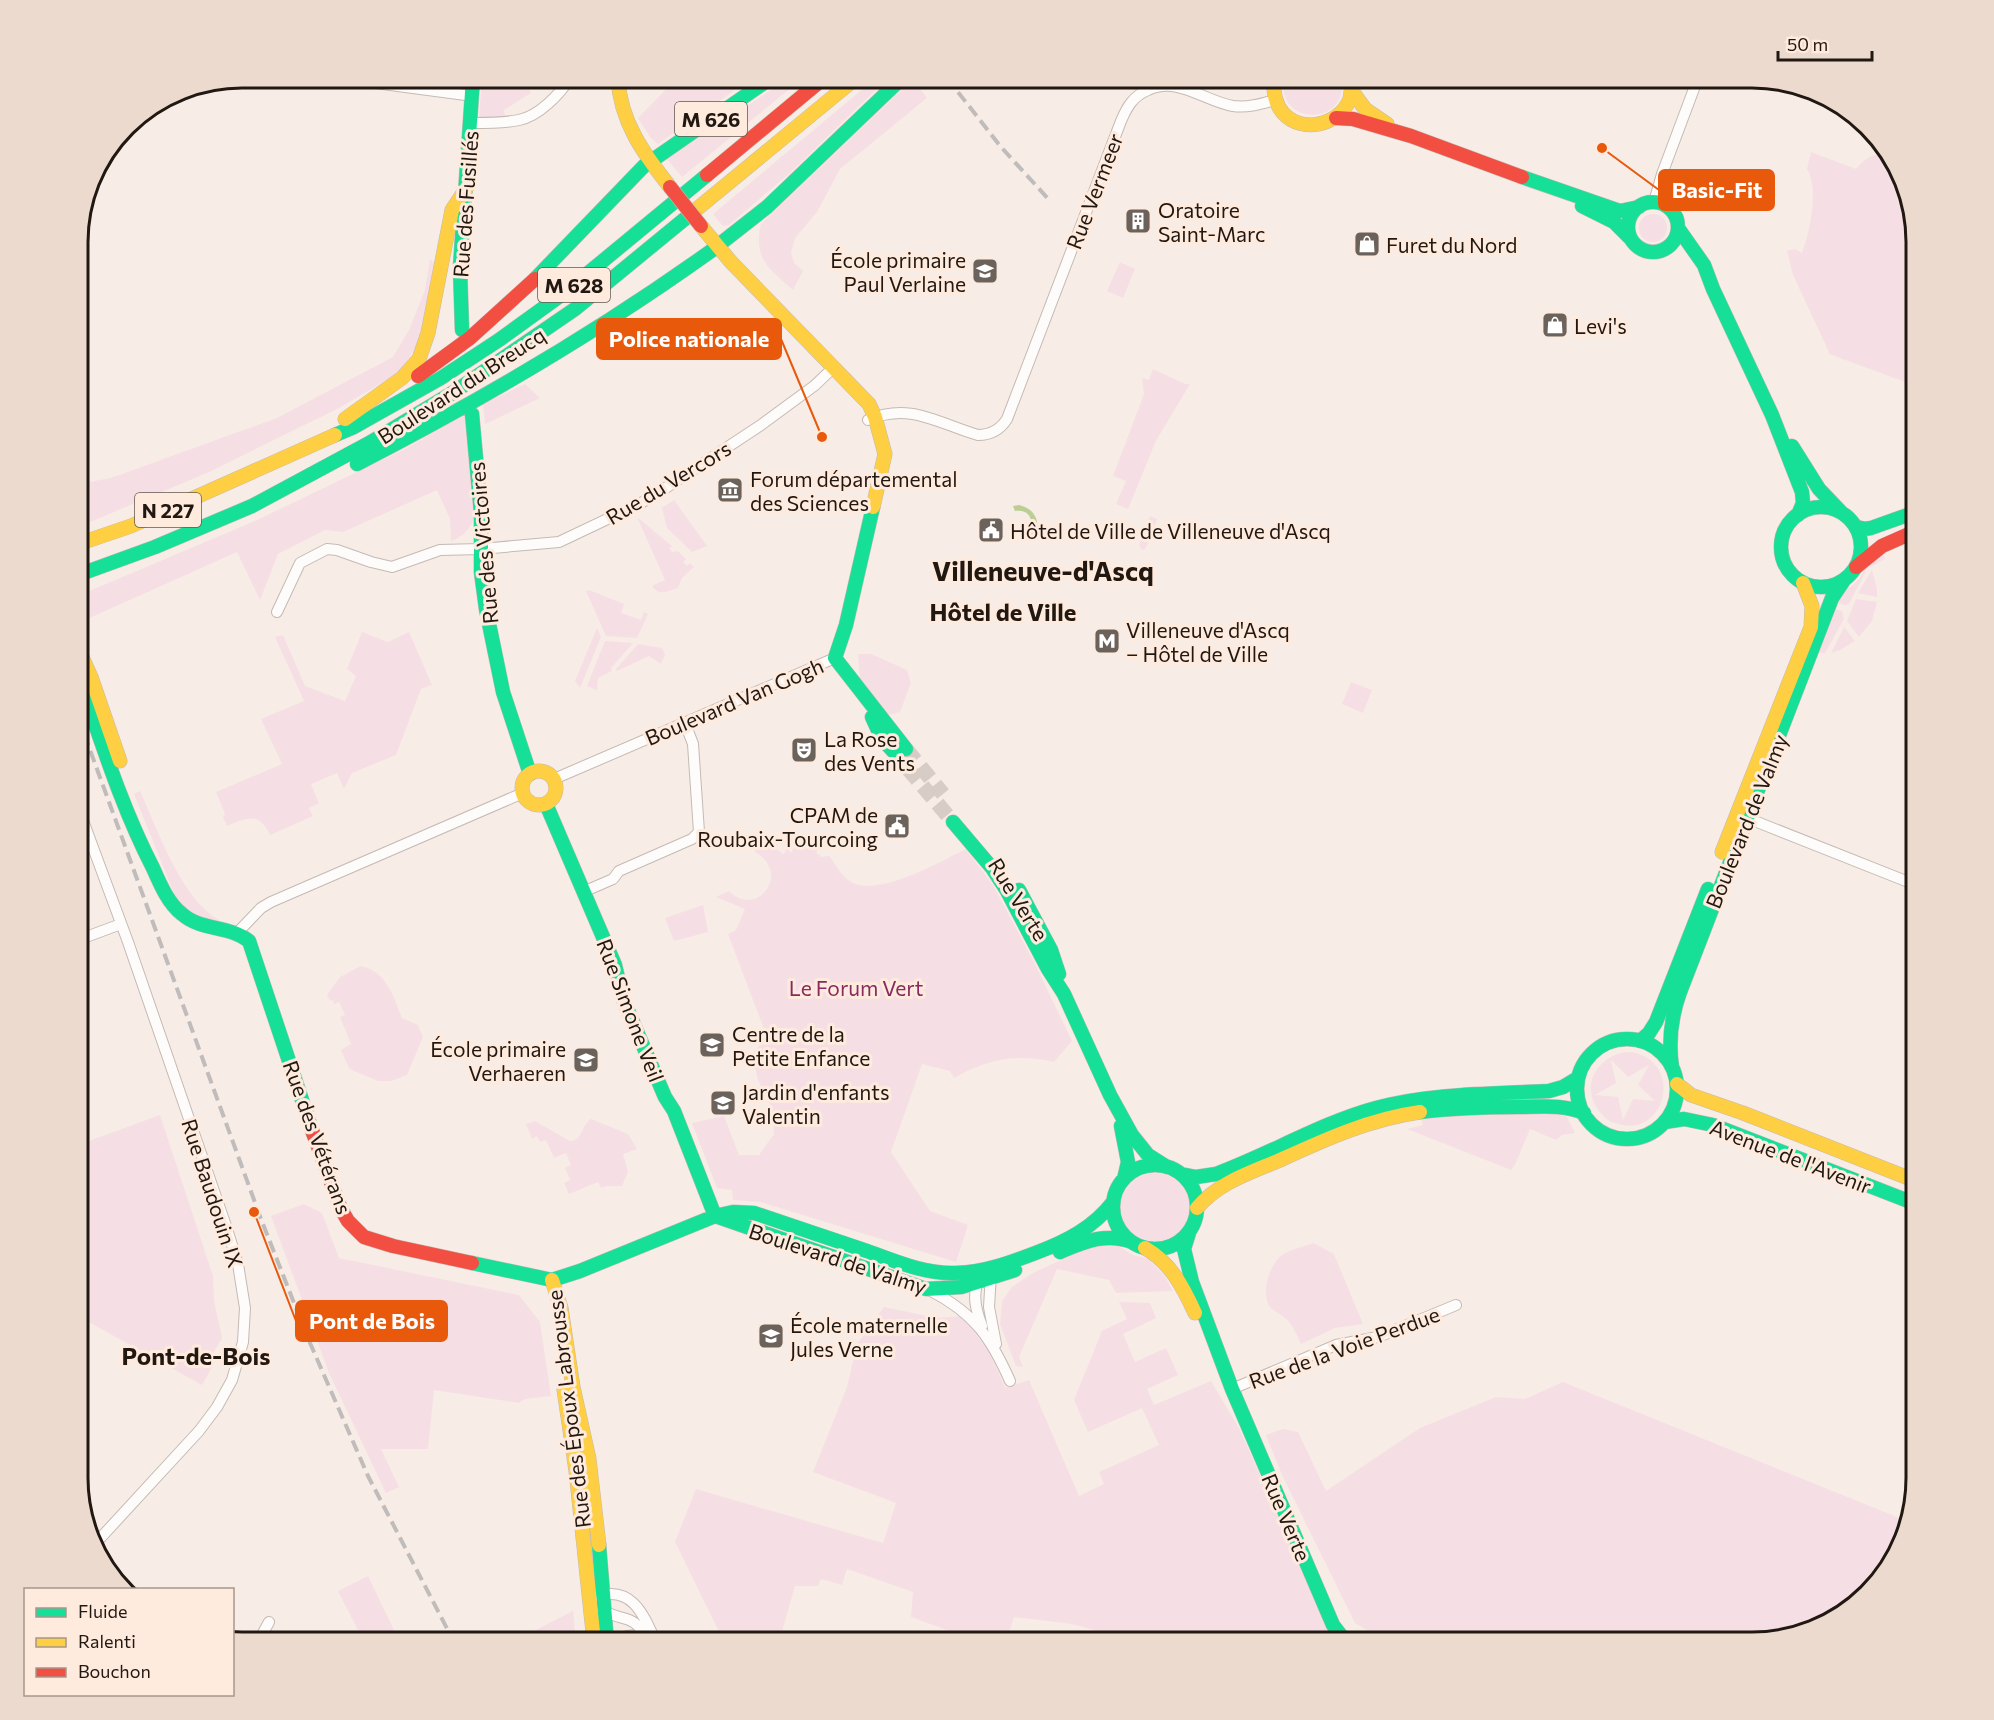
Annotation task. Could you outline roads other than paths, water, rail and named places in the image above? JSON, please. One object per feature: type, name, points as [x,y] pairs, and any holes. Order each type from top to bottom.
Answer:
[{"type":"main road","points":[[1274,88],[1275,100],[1283,113],[1299,123],[1318,125],[1336,118],[1353,119],[1411,136],[1545,186],[1620,211],[1654,202],[1664,205],[1672,212],[1678,228],[1701,259],[1772,415],[1802,492],[1803,503],[1798,515]]},
{"type":"main road","points":[[1336,118],[1348,104],[1351,88]]},
{"type":"main road","points":[[1354,88],[1365,110],[1411,136]]},
{"type":"main road","name":"Rue des Fusillés","points":[[462,330],[459,280],[473,89]]},
{"type":"main road","name":"Boulevard Van Gogh","points":[[618,89],[623,115],[631,132],[647,163],[666,190],[770,314],[832,370],[871,418],[881,469],[846,625],[835,658]]},
{"type":"main road","name":"M 626","points":[[647,163],[755,89]]},
{"type":"main road","name":"Boulevard du Breucq","points":[[89,540],[131,526],[354,427],[478,354],[530,318],[630,239],[811,89]]},
{"type":"main road","name":"Boulevard du Breucq","points":[[89,571],[195,531],[252,506],[420,414],[553,325],[631,264],[843,89]]},
{"type":"main road","points":[[252,506],[320,482],[431,425],[549,358],[619,314],[715,248],[767,207],[891,89]]},
{"type":"main road","points":[[297,451],[361,409],[439,363],[478,331],[647,163]]},
{"type":"main road","points":[[1545,186],[1614,222],[1636,245],[1646,251],[1666,248],[1682,251],[1690,257],[1713,289]]},
{"type":"main road","points":[[361,409],[407,373],[422,351],[452,210],[466,189]]},
{"type":"main road","points":[[1631,239],[1628,223],[1633,212],[1639,207]]},
{"type":"main road","points":[[1666,248],[1675,238],[1678,228]]},
{"type":"main road","name":"Rue des Victoires","points":[[472,414],[481,513],[483,590],[508,710],[530,774]]},
{"type":"main road","points":[[1772,415],[1818,489],[1855,526],[1861,549],[1856,567]]},
{"type":"main road","points":[[1844,515],[1823,507],[1810,509],[1798,515],[1784,532],[1782,551],[1788,569],[1803,583],[1827,587],[1844,580],[1856,567],[1886,543],[1906,535]]},
{"type":"main road","points":[[1855,526],[1871,528],[1906,516]]},
{"type":"main road","name":"Boulevard de Valmy","points":[[1672,1067],[1668,1040],[1675,1005],[1832,598],[1844,580]]},
{"type":"main road","name":"Boulevard de Valmy","points":[[1640,1041],[1656,1022],[1809,632],[1812,610],[1803,583]]},
{"type":"main road","points":[[835,658],[862,695],[882,739],[900,750]]},
{"type":"main road","points":[[89,674],[168,897]]},
{"type":"main road","points":[[89,705],[140,843],[168,897],[180,914],[193,923],[206,928],[226,929],[238,933]]},
{"type":"main road","points":[[543,771],[554,779],[556,792],[546,804],[530,803],[523,793],[523,782],[530,774],[543,771]]},
{"type":"main road","name":"Rue Simone Veil","points":[[546,804],[615,965],[623,999],[665,1097],[674,1111],[716,1216]]},
{"type":"main road","name":"Rue Verte","points":[[956,817],[1002,883],[1064,994],[1110,1095],[1139,1146],[1167,1167]]},
{"type":"main road","name":"Rue des Vétérans","points":[[238,933],[249,941],[323,1161],[341,1209],[353,1227],[364,1237],[380,1243],[552,1280]]},
{"type":"main road","points":[[1623,1039],[1640,1041],[1661,1052],[1672,1067],[1677,1084],[1676,1102],[1665,1122],[1647,1135],[1624,1139],[1602,1132],[1590,1122],[1584,1113],[1578,1096],[1578,1078],[1587,1059],[1603,1045],[1623,1039]]},
{"type":"main road","points":[[1181,1174],[1193,1189],[1197,1208],[1195,1221],[1189,1233],[1182,1240],[1160,1249],[1145,1248],[1132,1242],[1118,1227],[1114,1218],[1113,1202],[1118,1187],[1124,1179],[1142,1167],[1152,1165],[1167,1167],[1181,1174],[1196,1177],[1216,1174],[1353,1117],[1389,1105],[1431,1098],[1549,1091],[1563,1088],[1578,1078]]},
{"type":"main road","name":"Avenue de l'Avenir","points":[[1677,1084],[1691,1095],[1906,1177]]},
{"type":"main road","name":"Rue Verte","points":[[1110,1095],[1127,1152],[1127,1170],[1124,1179]]},
{"type":"main road","points":[[1197,1208],[1211,1193],[1231,1181],[1348,1131],[1392,1117],[1435,1109],[1477,1107],[1565,1107],[1584,1113]]},
{"type":"main road","name":"Avenue de l'Avenir","points":[[1665,1122],[1684,1119],[1713,1125],[1906,1200]]},
{"type":"main road","name":"Boulevard de Valmy","points":[[552,1280],[716,1216],[733,1212],[754,1213],[935,1272],[986,1277],[1018,1260],[1080,1233],[1104,1216],[1113,1202]]},
{"type":"main road","name":"Boulevard de Valmy","points":[[716,1216],[926,1289],[949,1289],[1094,1239],[1113,1236],[1132,1242]]},
{"type":"main road","name":"Rue Verte","points":[[1189,1233],[1184,1249],[1189,1273],[1232,1389],[1333,1625],[1338,1632]]},
{"type":"main road","name":"Rue Verte","points":[[1145,1248],[1165,1262],[1177,1279],[1232,1389]]},
{"type":"main road","name":"Rue des Époux Labrousse","points":[[552,1280],[561,1308],[576,1401],[589,1459],[606,1632]]},
{"type":"main road","name":"Rue des Époux Labrousse","points":[[552,1280],[551,1303],[575,1465],[593,1632]]},
{"type":"street","name":"Rue Vermeer","points":[[871,418],[893,412],[908,412],[978,435],[991,434],[1004,424],[1121,121],[1133,99],[1151,88]]},
{"type":"street","name":"Rue Vermeer","points":[[1186,88],[1237,106],[1258,105],[1275,100]]},
{"type":"street","points":[[1654,202],[1694,88]]},
{"type":"street","points":[[420,89],[473,96]]},
{"type":"street","points":[[472,123],[520,120],[548,103],[563,89]]},
{"type":"street","name":"Rue du Vercors","points":[[277,612],[300,563],[327,549],[392,567],[440,550],[559,542],[639,504],[742,438],[814,386],[832,370]]},
{"type":"street","name":"Boulevard Van Gogh","points":[[554,779],[835,658]]},
{"type":"street","points":[[583,892],[613,879],[619,871],[692,839],[699,832],[693,744],[685,723]]},
{"type":"street","points":[[238,933],[261,908],[271,902],[523,793]]},
{"type":"street","points":[[1747,818],[1906,881]]},
{"type":"street","name":"Rue Baudouin IX","points":[[89,837],[232,1245],[242,1284],[245,1316],[243,1342],[234,1372],[214,1412],[193,1439],[101,1537]]},
{"type":"street","points":[[89,936],[121,924]]},
{"type":"street","points":[[986,1277],[977,1309],[985,1333],[1010,1381]]},
{"type":"street","points":[[986,1277],[988,1308],[999,1356]]},
{"type":"street","points":[[926,1289],[959,1307],[985,1333]]},
{"type":"street","name":"Rue de la Voie Perdue","points":[[1232,1389],[1336,1345],[1382,1336],[1456,1305]]},
{"type":"street","points":[[643,1632],[636,1623],[605,1612],[590,1602],[603,1594],[623,1596],[632,1601],[651,1632]]},
{"type":"street","points":[[264,1632],[269,1622]]},
{"type":"tunnel","points":[[906,749],[943,794]]},
{"type":"tunnel","points":[[893,751],[953,822]]},
{"type":"railway","points":[[955,89],[1001,147],[1051,202]]},
{"type":"railway","points":[[89,747],[261,1219],[307,1336],[368,1476],[449,1632]]},
{"type":"place","name":"Basic-Fit","points":[[1602,148]]},
{"type":"place","name":"Oratoire Saint-Marc","points":[[1138,221]]},
{"type":"place","name":"Furet du Nord","points":[[1367,244]]},
{"type":"place","name":"École primaire Paul Verlaine","points":[[985,271]]},
{"type":"place","name":"Levi's","points":[[1555,325]]},
{"type":"place","name":"Police nationale","points":[[822,437]]},
{"type":"place","name":"Forum départemental des Sciences","points":[[730,490]]},
{"type":"place","name":"Hôtel de Ville de Villeneuve d'Ascq","points":[[991,530]]},
{"type":"place","name":"Villeneuve d'Ascq – Hôtel de Ville","points":[[1107,641]]},
{"type":"place","name":"La Rose des Vents","points":[[804,750]]},
{"type":"place","name":"CPAM de Roubaix-Tourcoing","points":[[897,826]]},
{"type":"place","name":"Centre de la Petite Enfance","points":[[712,1045]]},
{"type":"place","name":"École primaire Verhaeren","points":[[586,1060]]},
{"type":"place","name":"Jardin d'enfants Valentin","points":[[723,1103]]},
{"type":"place","name":"Pont de Bois","points":[[254,1212]]},
{"type":"place","name":"École maternelle Jules Verne","points":[[771,1336]]},
{"type":"district","name":"Villeneuve-d'Ascq","points":[[1043,570]]},
{"type":"district","name":"Hôtel de Ville","points":[[1003,611]]},
{"type":"district","name":"Pont-de-Bois","points":[[196,1355]]},
{"type":"park label","name":"Le Forum Vert","points":[[856,987]]}]
